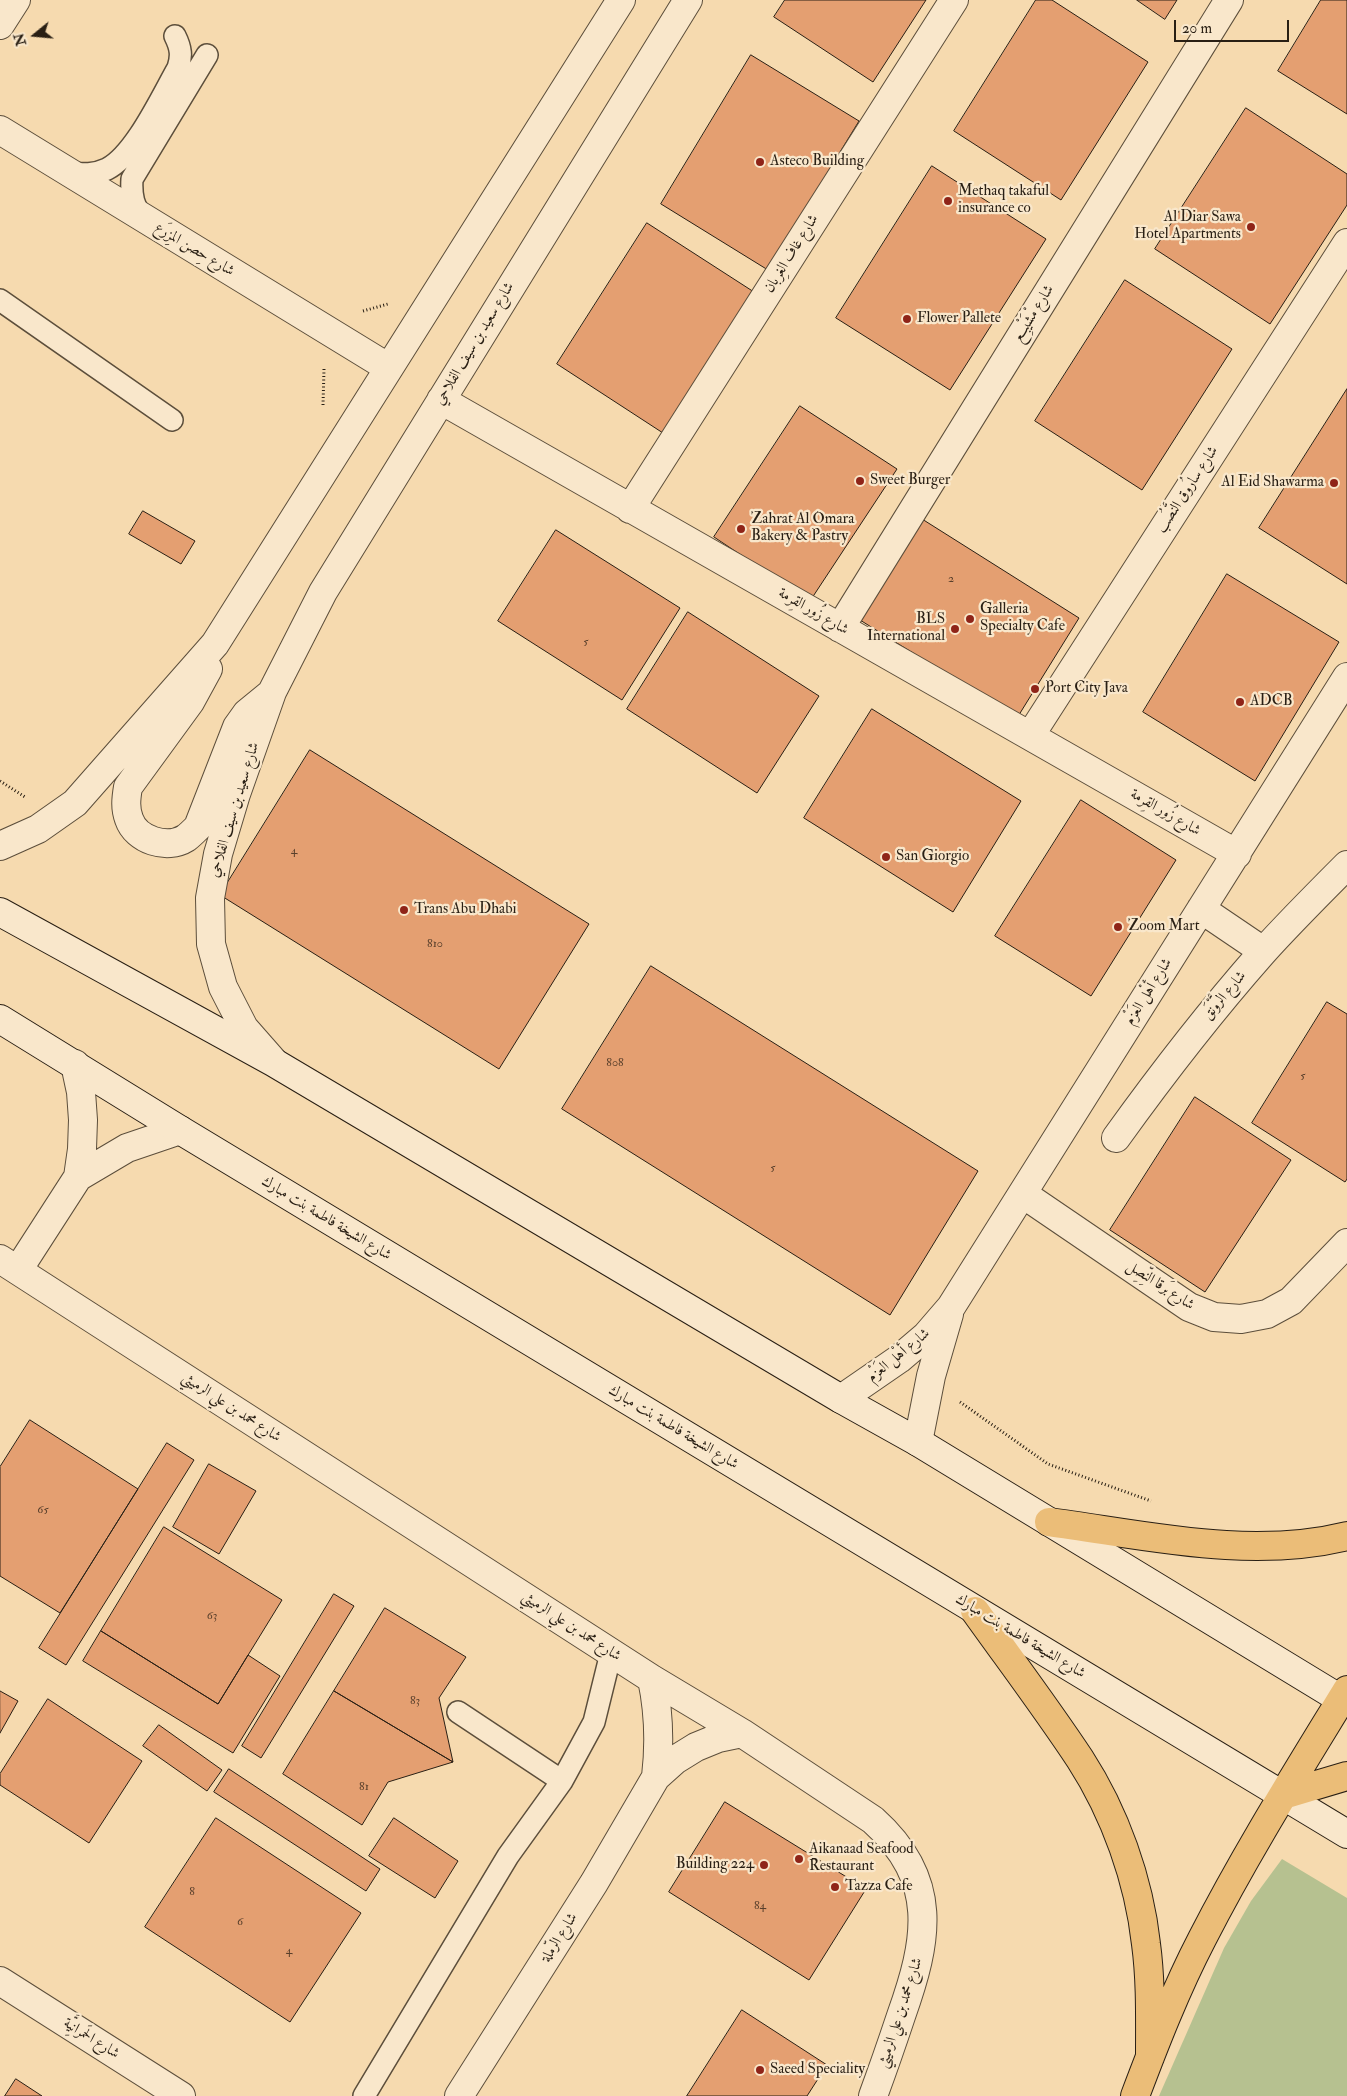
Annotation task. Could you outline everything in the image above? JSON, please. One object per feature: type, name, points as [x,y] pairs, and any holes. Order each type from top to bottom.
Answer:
[{"type":"main road","points":[[1049,1522],[1219,1545],[1273,1546],[1329,1541],[1347,1536]]},
{"type":"main road","points":[[975,1611],[1081,1760],[1107,1808],[1127,1859],[1138,1900],[1146,1943],[1150,2057]]},
{"type":"main road","points":[[1135,2096],[1201,1940],[1259,1834],[1345,1698]]},
{"type":"main road","points":[[1283,1795],[1347,1776]]},
{"type":"street","points":[[0,25],[16,0]]},
{"type":"street","name":"شارع سعيد بن سيف الفلاحي","points":[[0,846],[38,829],[75,803],[216,644],[621,0]]},
{"type":"street","name":"شارع سعيد بن سيف الفلاحي","points":[[274,1062],[244,1028],[223,987],[211,944],[210,898],[218,854],[236,794],[272,692],[323,592],[688,0]]},
{"type":"street","name":"شارع غاف الغِربان","points":[[630,508],[954,0]]},
{"type":"street","name":"شارع مْشَيْبِع","points":[[840,628],[1229,0]]},
{"type":"street","name":"شارع حِصن المِزرَع","points":[[0,130],[147,222],[389,368]]},
{"type":"street","name":"شارع سارُوق النَّصُب","points":[[1030,736],[1347,243]]},
{"type":"street","name":"شارع زُور القِرمة","points":[[441,400],[1237,854]]},
{"type":"street","name":"شارع سعيد بن سيف الفلاحي","points":[[216,644],[206,674],[198,688],[128,788],[125,804],[129,820],[139,833],[153,841],[169,843],[185,838],[198,827],[237,727],[246,713],[272,692]]},
{"type":"street","name":"شارع أهْل العَزْم","points":[[842,1399],[899,1359],[926,1336],[951,1307],[1347,677]]},
{"type":"street","name":"شارع الرَّوْنَق","points":[[1116,1138],[1187,1042],[1264,951],[1347,866]]},
{"type":"street","points":[[1201,909],[1264,951]]},
{"type":"street","points":[[0,912],[274,1062],[842,1399],[918,1442],[1345,1698]]},
{"type":"street","name":"شارع الشيخة فاطمة بنت مبارك","points":[[0,1019],[180,1130],[1347,1834]]},
{"type":"street","name":"شارع محمد بن علي الرميثي","points":[[75,1064],[81,1092],[83,1120],[82,1149],[78,1177]]},
{"type":"street","name":"شارع محمد بن علي الرميثي","points":[[180,1130],[127,1148],[78,1177],[9,1265],[611,1653],[742,1732],[873,1820],[892,1837],[916,1877],[922,1900],[924,1925],[917,1968],[874,2096]]},
{"type":"street","name":"شارع بَرقا النِّصِل","points":[[1023,1194],[1189,1307],[1214,1317],[1241,1319],[1267,1314],[1291,1302],[1347,1243]]},
{"type":"street","name":"شارع أهْل العَزْم","points":[[918,1442],[932,1376],[951,1307]]},
{"type":"street","name":"شارع الرّملة","points":[[652,1679],[657,1703],[659,1728],[656,1777]]},
{"type":"street","name":"شارع الرّملة","points":[[459,2096],[594,1883],[656,1777],[675,1760],[696,1747],[718,1738],[742,1732]]},
{"type":"street","name":"شارع الحَمرانِيَّة","points":[[0,1981],[181,2096]]},
{"type":"lane","points":[[69,173],[95,173],[107,169],[126,153],[178,68],[181,58],[180,46],[175,36]]},
{"type":"lane","points":[[147,222],[137,211],[132,200],[132,178],[207,55]]},
{"type":"lane","points":[[0,300],[172,420]]},
{"type":"lane","points":[[364,2096],[508,1856],[562,1781],[594,1722],[611,1653]]},
{"type":"lane","points":[[458,1712],[562,1781]]},
{"type":"path","points":[[959,1402],[1048,1464],[1159,1504]]},
{"type":"green space","points":[[1282,1859],[1347,1898],[1347,2096],[1159,2096],[1224,1948],[1251,1901]]},
{"type":"building","points":[[785,0],[926,0],[873,82],[774,17]]},
{"type":"building","points":[[1036,0],[1052,0],[1148,62],[1061,200],[954,131]]},
{"type":"building","points":[[1137,0],[1177,0],[1165,19]]},
{"type":"building","points":[[1321,0],[1347,0],[1347,114],[1278,71]]},
{"type":"building","name":"Asteco Building","points":[[751,55],[859,121],[768,270],[661,204]]},
{"type":"building","name":"Al Diar Sawa Hotel Apartments","points":[[1246,108],[1347,174],[1347,205],[1270,324],[1155,249]]},
{"type":"building","points":[[932,166],[1046,239],[950,390],[836,318]]},
{"type":"building","points":[[647,223],[754,292],[663,433],[557,364]]},
{"type":"building","points":[[1125,280],[1232,349],[1142,490],[1035,421]]},
{"type":"building","points":[[1347,389],[1347,584],[1259,528]]},
{"type":"building","points":[[800,406],[897,469],[810,601],[714,537]]},
{"type":"building","points":[[143,511],[195,541],[181,564],[129,534]]},
{"type":"building","name":"Galleria Specialty Cafe","points":[[922,519],[1079,618],[1017,718],[860,620]]},
{"type":"building","points":[[556,530],[680,608],[622,700],[498,621]]},
{"type":"building","points":[[1227,574],[1339,642],[1255,781],[1143,712]]},
{"type":"building","points":[[688,612],[819,696],[757,793],[627,709]]},
{"type":"building","points":[[872,709],[1021,801],[953,912],[804,818]]},
{"type":"building","name":"Trans Abu Dhabi","points":[[310,750],[589,924],[499,1069],[220,895]]},
{"type":"building","points":[[1081,800],[1176,860],[1091,996],[995,936]]},
{"type":"building","points":[[651,966],[978,1171],[890,1315],[562,1109]]},
{"type":"building","points":[[1327,1002],[1347,1014],[1347,1179],[1345,1182],[1252,1123]]},
{"type":"building","points":[[1195,1097],[1291,1160],[1205,1292],[1110,1230]]},
{"type":"building","points":[[30,1420],[138,1489],[60,1613],[0,1576],[0,1467]]},
{"type":"building","points":[[167,1443],[194,1460],[66,1665],[39,1648]]},
{"type":"building","points":[[209,1464],[256,1491],[219,1554],[173,1527]]},
{"type":"building","points":[[164,1527],[282,1600],[218,1704],[101,1631]]},
{"type":"building","points":[[334,1594],[354,1606],[261,1758],[242,1746]]},
{"type":"building","points":[[385,1608],[466,1657],[439,1698],[453,1762],[334,1691]]},
{"type":"building","points":[[101,1631],[218,1704],[248,1655],[280,1676],[233,1753],[83,1661]]},
{"type":"building","points":[[0,1691],[18,1701],[0,1733]]},
{"type":"building","points":[[334,1691],[453,1762],[388,1782],[362,1825],[283,1774]]},
{"type":"building","points":[[48,1699],[142,1761],[89,1843],[0,1785],[0,1774]]},
{"type":"building","points":[[159,1725],[222,1770],[207,1791],[143,1746]]},
{"type":"building","points":[[229,1769],[380,1869],[366,1891],[214,1792]]},
{"type":"building","points":[[725,1802],[866,1889],[809,1980],[669,1892]]},
{"type":"building","points":[[216,1818],[361,1913],[290,2022],[145,1927]]},
{"type":"building","points":[[394,1818],[458,1861],[435,1898],[369,1856]]},
{"type":"building","points":[[742,2010],[827,2065],[807,2096],[687,2096]]},
{"type":"building","points":[[16,2079],[42,2096],[5,2096]]},
{"type":"place","name":"Asteco Building","points":[[760,162]]},
{"type":"place","name":"Methaq takaful insurance co","points":[[948,201]]},
{"type":"place","name":"Al Diar Sawa Hotel Apartments","points":[[1251,227]]},
{"type":"place","name":"Flower Pallete","points":[[907,319]]},
{"type":"place","name":"Sweet Burger","points":[[860,481]]},
{"type":"place","name":"Al Eid Shawarma","points":[[1334,483]]},
{"type":"place","name":"Zahrat Al Omara Bakery & Pastry","points":[[741,529]]},
{"type":"place","name":"Galleria Specialty Cafe","points":[[970,619]]},
{"type":"place","name":"BLS International","points":[[955,629]]},
{"type":"place","name":"Port City Java","points":[[1035,689]]},
{"type":"place","name":"ADCB","points":[[1240,702]]},
{"type":"place","name":"San Giorgio","points":[[886,857]]},
{"type":"place","name":"Trans Abu Dhabi","points":[[404,910]]},
{"type":"place","name":"Zoom Mart","points":[[1118,927]]},
{"type":"place","name":"Aikanaad Seafood Restaurant","points":[[799,1859]]},
{"type":"place","name":"Building 224","points":[[764,1865]]},
{"type":"place","name":"Tazza Cafe","points":[[835,1887]]},
{"type":"place","name":"Saeed Speciality","points":[[760,2070]]}]
